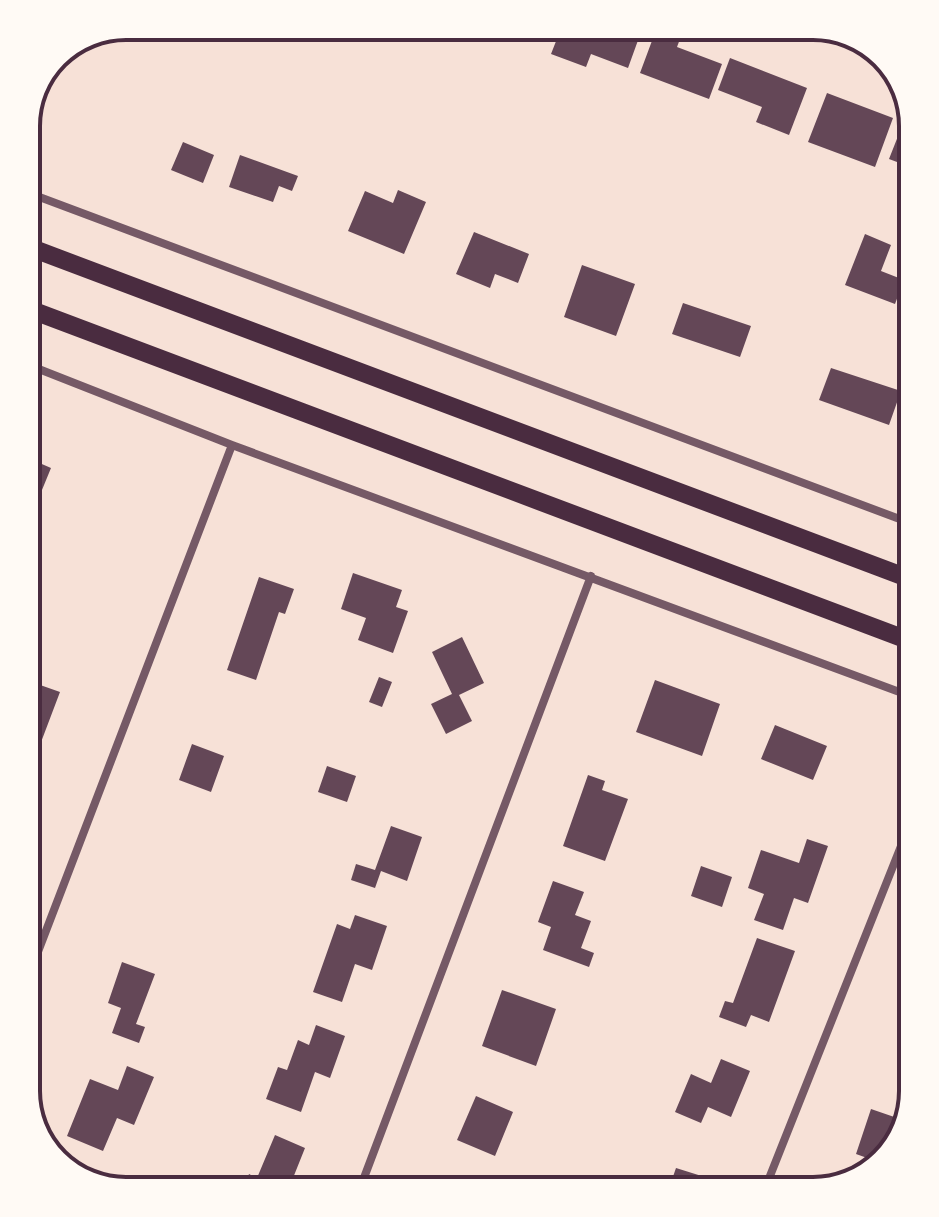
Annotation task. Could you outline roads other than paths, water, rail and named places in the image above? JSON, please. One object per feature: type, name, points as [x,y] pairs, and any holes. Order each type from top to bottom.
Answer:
[{"type":"highway","points":[[40,251],[899,575]]},
{"type":"highway","points":[[40,313],[899,637]]},
{"type":"street","points":[[40,197],[899,519]]},
{"type":"street","points":[[40,370],[232,445],[899,692]]},
{"type":"street","points":[[40,946],[232,445]]},
{"type":"street","points":[[364,1177],[591,576]]},
{"type":"street","points":[[770,1177],[899,851]]}]
